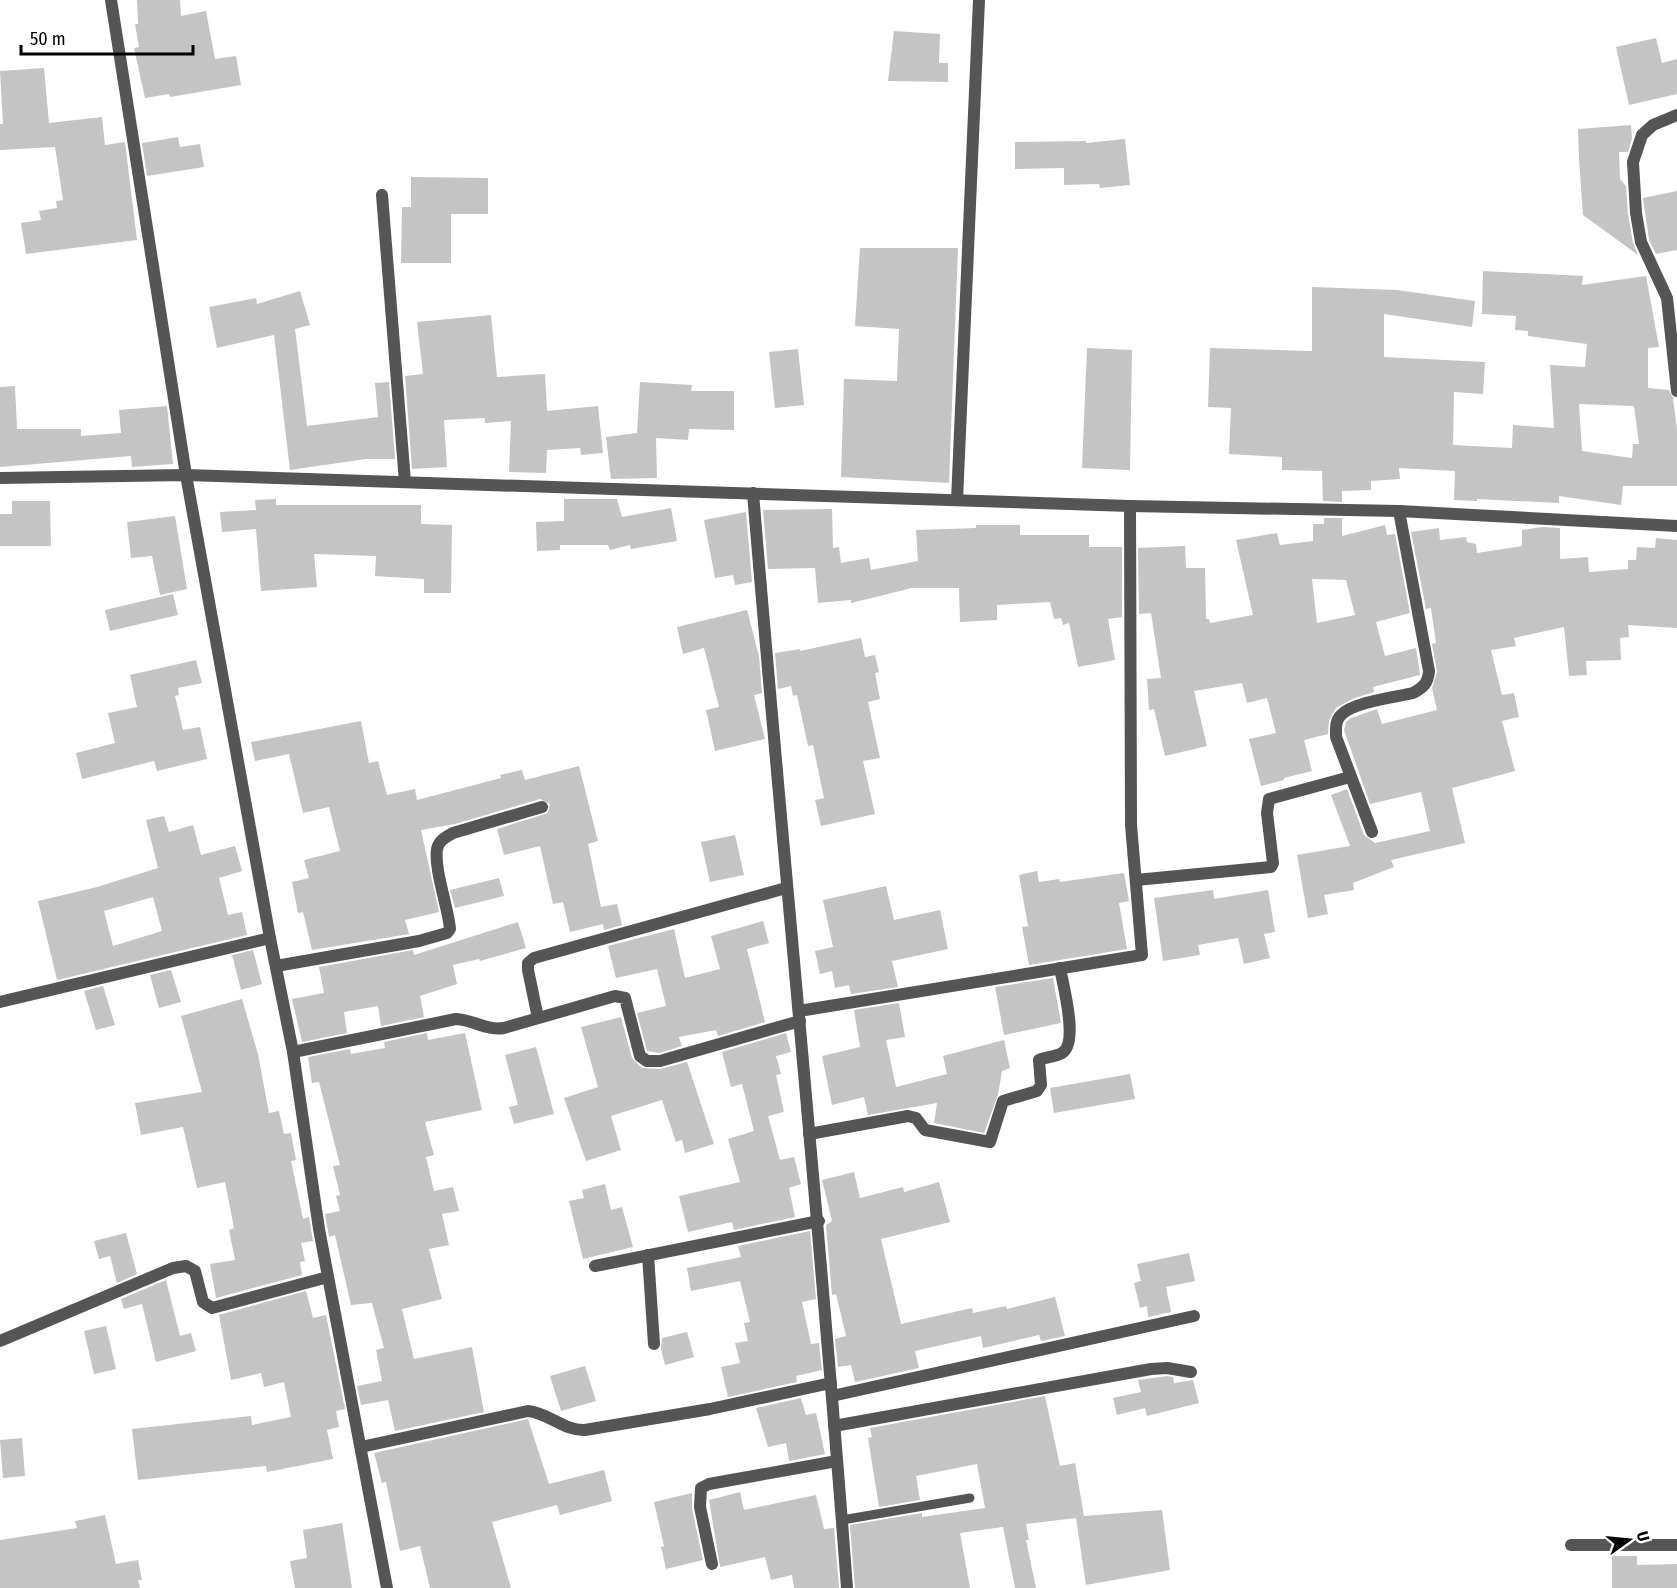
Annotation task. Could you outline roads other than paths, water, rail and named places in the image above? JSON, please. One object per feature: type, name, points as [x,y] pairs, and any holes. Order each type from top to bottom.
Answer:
[{"type":"street","points":[[111,0],[186,475],[270,938],[293,1052],[328,1277],[387,1588]]},
{"type":"street","points":[[957,500],[979,0]]},
{"type":"street","points":[[1677,115],[1653,125],[1642,135],[1633,162],[1638,222],[1646,257],[1667,298],[1677,391]]},
{"type":"street","points":[[382,195],[405,482]]},
{"type":"street","points":[[0,478],[186,475],[1130,506],[1399,511],[1677,526]]},
{"type":"street","points":[[753,493],[786,888],[819,1221],[847,1588]]},
{"type":"street","points":[[293,1052],[456,1019],[471,1020],[491,1030],[606,998],[625,998],[640,1056],[647,1061],[660,1061],[799,1016],[1142,955],[1131,825],[1130,506]]},
{"type":"street","points":[[1372,832],[1336,737],[1335,724],[1341,715],[1351,708],[1413,693],[1421,689],[1428,679],[1430,671],[1399,511]]},
{"type":"street","points":[[1136,880],[1271,867],[1273,863],[1267,813],[1269,799],[1350,777]]},
{"type":"street","points":[[276,966],[408,943],[447,933],[450,929],[449,915],[437,861],[437,847],[443,838],[542,807]]},
{"type":"street","points":[[538,1018],[528,970],[528,963],[534,958],[786,888]]},
{"type":"street","points":[[0,1002],[270,938]]},
{"type":"street","points":[[810,1134],[908,1116],[916,1118],[925,1130],[990,1142],[1003,1101],[1037,1091],[1041,1085],[1039,1060],[1062,1053],[1069,1044],[1070,1028],[1060,968]]},
{"type":"street","points":[[595,1266],[819,1221]]},
{"type":"street","points":[[648,1256],[654,1344]]},
{"type":"street","points":[[0,1341],[173,1268],[186,1266],[195,1271],[203,1302],[212,1308],[328,1277]]},
{"type":"street","points":[[361,1447],[528,1411],[541,1412],[568,1428],[585,1430],[832,1389],[1194,1316]]},
{"type":"street","points":[[834,1426],[1151,1369],[1167,1368],[1191,1372]]},
{"type":"street","points":[[712,1564],[700,1507],[701,1488],[709,1484],[837,1461]]},
{"type":"street","points":[[1571,1545],[1677,1545]]},
{"type":"lane","points":[[842,1520],[970,1498]]}]
